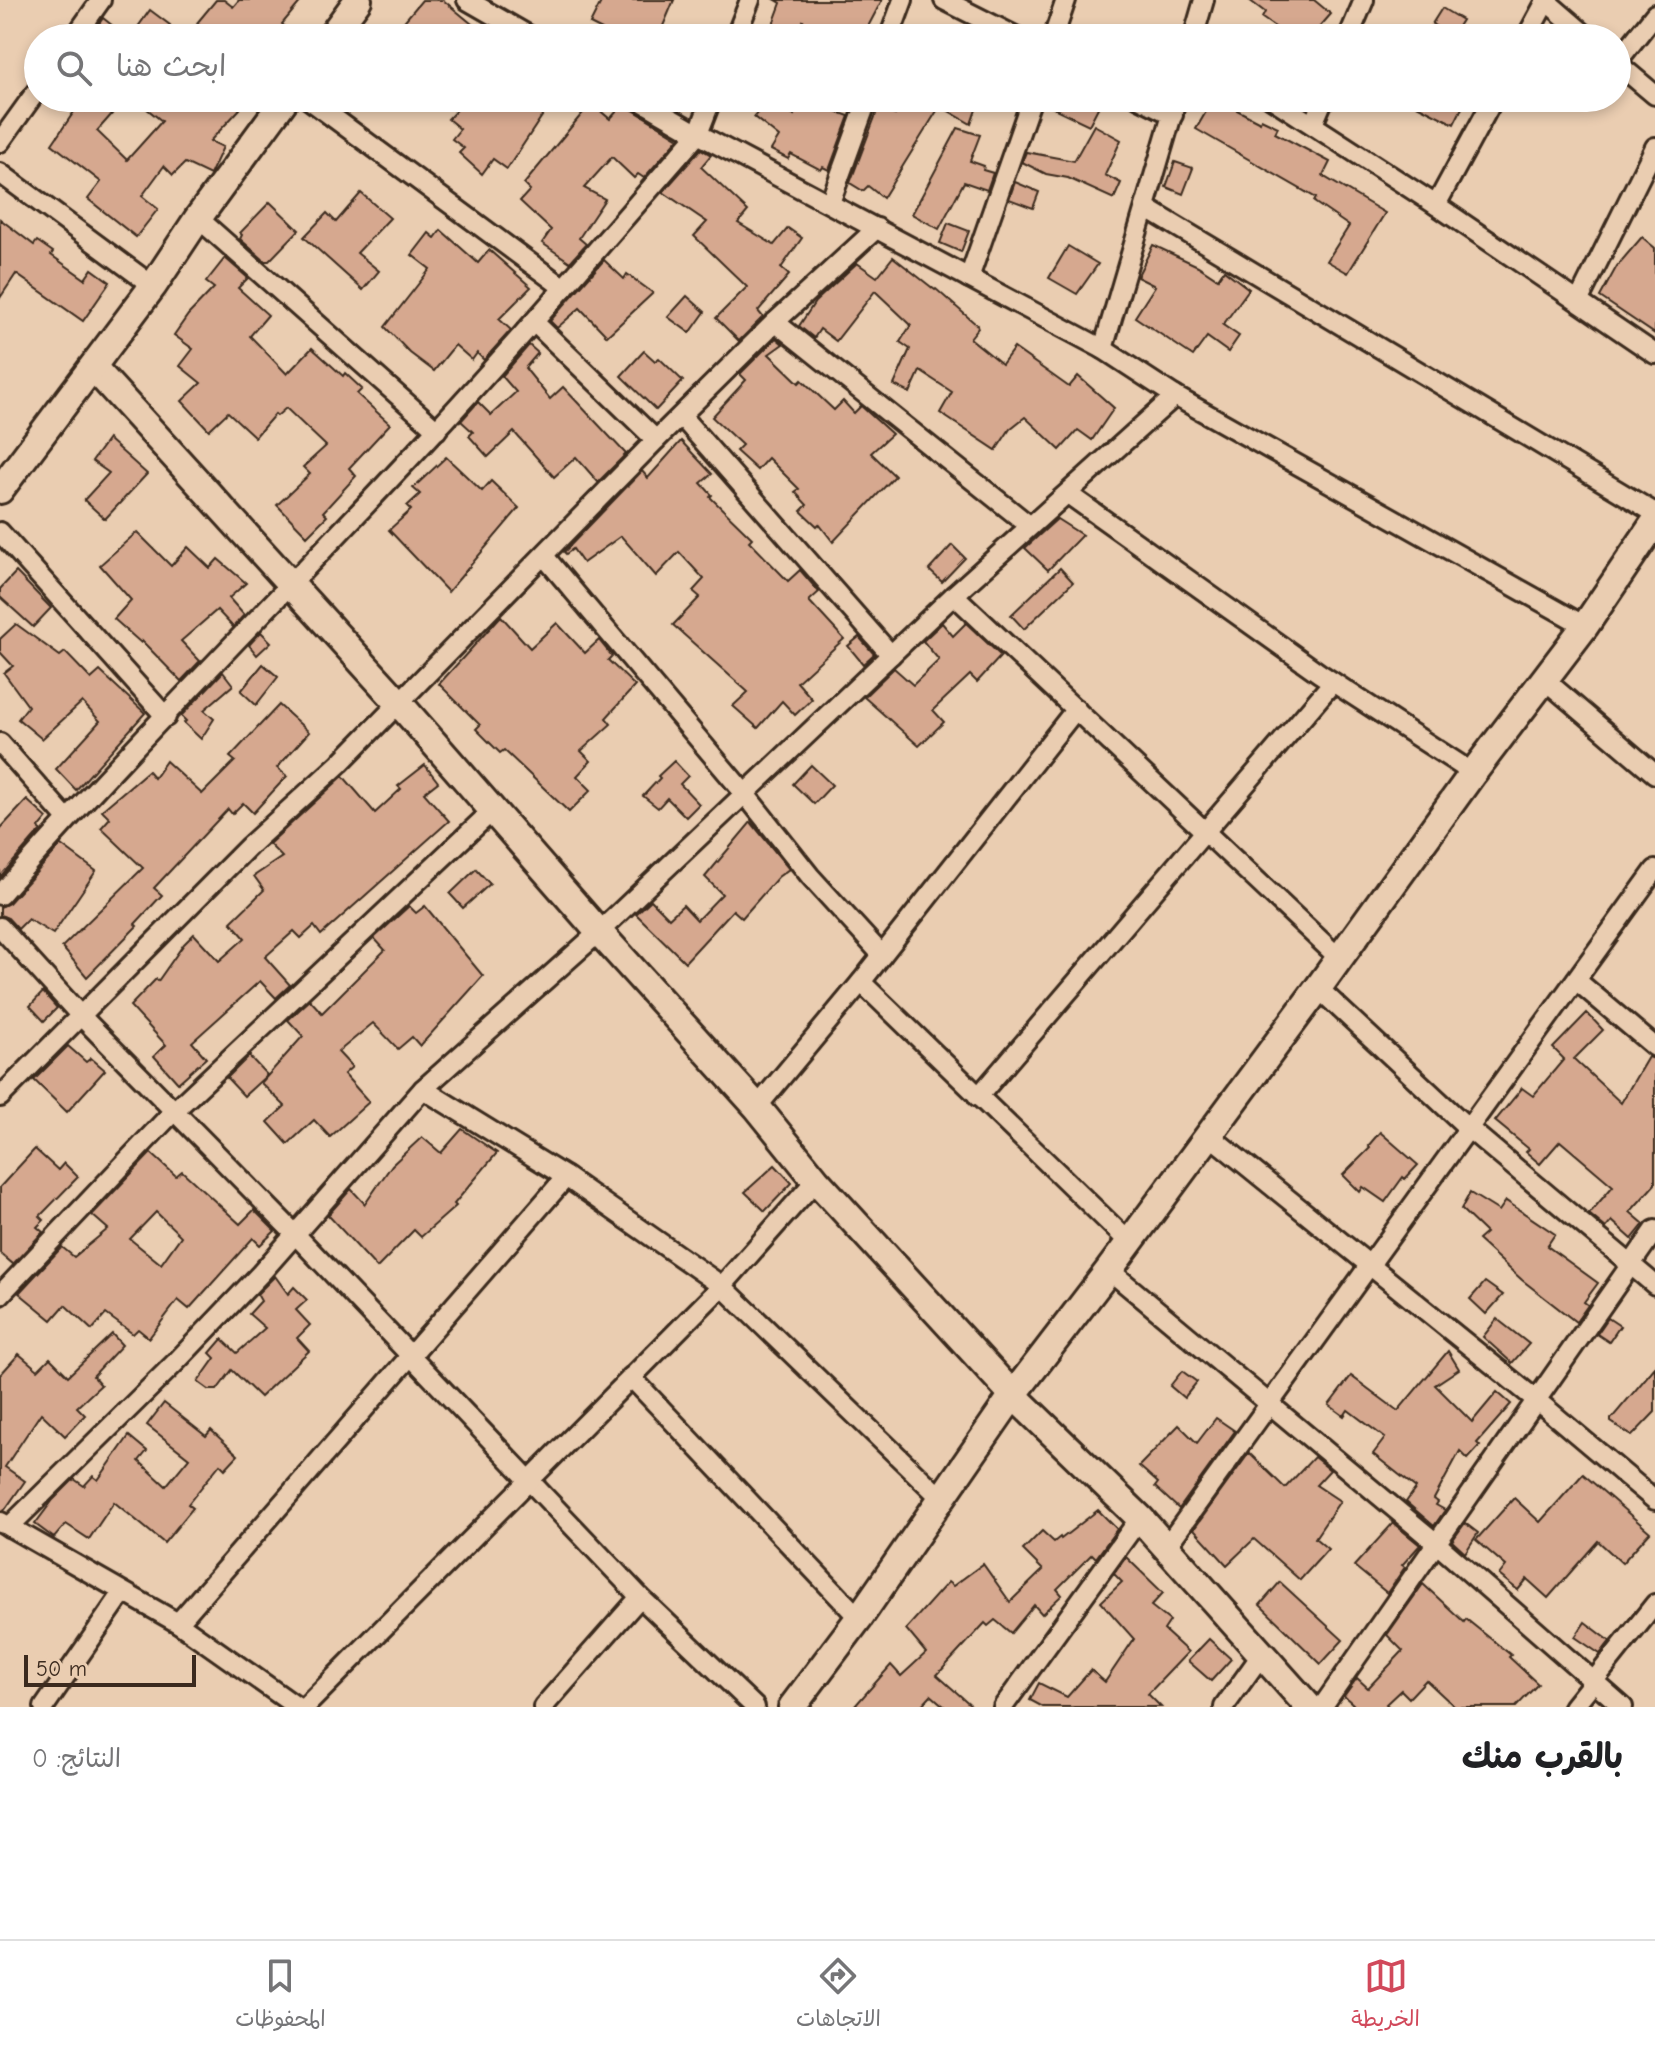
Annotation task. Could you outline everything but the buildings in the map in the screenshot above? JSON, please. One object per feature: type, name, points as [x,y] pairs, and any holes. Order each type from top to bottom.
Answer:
[{"type":"street","points":[[84,24],[101,0]]},
{"type":"street","points":[[340,24],[358,0]]},
{"type":"street","points":[[467,0],[509,24]]},
{"type":"street","points":[[741,24],[750,0]]},
{"type":"street","points":[[894,24],[903,0]]},
{"type":"street","points":[[944,0],[991,24]]},
{"type":"street","points":[[1058,24],[1066,0]]},
{"type":"street","points":[[1354,24],[1364,0]]},
{"type":"street","points":[[1533,24],[1546,0],[1573,24]]},
{"type":"street","points":[[1196,24],[1202,1]]},
{"type":"street","points":[[1631,44],[1655,14]]},
{"type":"street","points":[[1631,74],[1655,95]]},
{"type":"street","points":[[0,142],[24,109]]},
{"type":"street","points":[[0,490],[153,286],[198,218],[276,112]]},
{"type":"street","points":[[326,112],[564,288]]},
{"type":"street","points":[[660,112],[1103,349],[1175,396],[1585,626]]},
{"type":"street","points":[[0,895],[67,819],[437,430],[698,134],[707,112]]},
{"type":"street","points":[[830,203],[863,112]]},
{"type":"street","points":[[969,278],[1027,112]]},
{"type":"street","points":[[1103,349],[1173,112]]},
{"type":"street","points":[[1294,112],[1579,300],[1655,354]]},
{"type":"street","points":[[1313,124],[1318,112]]},
{"type":"street","points":[[1436,205],[1486,112]]},
{"type":"street","points":[[1579,300],[1655,147]]},
{"type":"street","points":[[0,173],[153,286]]},
{"type":"street","points":[[1146,208],[1655,513]]},
{"type":"street","points":[[198,218],[437,430]]},
{"type":"street","points":[[0,1097],[775,322],[877,228]]},
{"type":"street","points":[[534,322],[656,440]]},
{"type":"street","points":[[775,322],[1030,526]]},
{"type":"street","points":[[93,367],[398,702],[757,1107],[816,1180],[1013,1395],[1140,1518],[1309,1707]]},
{"type":"street","points":[[297,1707],[178,1623],[122,1594],[4,1524],[176,1362],[261,1273],[423,1089],[599,932],[954,595],[1175,396]]},
{"type":"street","points":[[681,416],[891,655]]},
{"type":"street","points":[[1068,494],[1333,682],[1473,773]]},
{"type":"street","points":[[792,1707],[859,1618],[1013,1395],[1109,1270],[1473,773],[1585,626],[1655,522]]},
{"type":"street","points":[[0,532],[166,717]]},
{"type":"street","points":[[544,556],[745,794],[810,876],[882,955]]},
{"type":"street","points":[[954,595],[1339,958]]},
{"type":"street","points":[[1545,680],[1655,774]]},
{"type":"street","points":[[978,1097],[1333,682]]},
{"type":"street","points":[[757,1107],[861,982],[1076,709]]},
{"type":"street","points":[[0,743],[67,819]]},
{"type":"street","points":[[0,1295],[174,1111],[492,811]]},
{"type":"street","points":[[1166,1547],[1655,870]]},
{"type":"street","points":[[0,927],[80,1015],[294,1233],[640,1597],[755,1707]]},
{"type":"street","points":[[1576,980],[1655,1047]]},
{"type":"street","points":[[861,982],[1129,1242]]},
{"type":"street","points":[[1318,988],[1467,1127],[1655,1285]]},
{"type":"street","points":[[423,1089],[566,1177],[722,1286],[942,1499]]},
{"type":"street","points":[[1209,1135],[1655,1500]]},
{"type":"street","points":[[178,1623],[566,1177]]},
{"type":"street","points":[[305,1707],[722,1286],[816,1180]]},
{"type":"street","points":[[1322,1707],[1629,1263],[1655,1230]]},
{"type":"street","points":[[1109,1270],[1436,1543],[1623,1707]]},
{"type":"street","points":[[631,1377],[859,1618]]},
{"type":"street","points":[[1003,1707],[1140,1518]]},
{"type":"street","points":[[44,1707],[122,1594]]},
{"type":"street","points":[[543,1707],[640,1597]]},
{"type":"street","points":[[1573,1707],[1655,1604]]},
{"type":"street","points":[[1224,1707],[1262,1654]]}]
